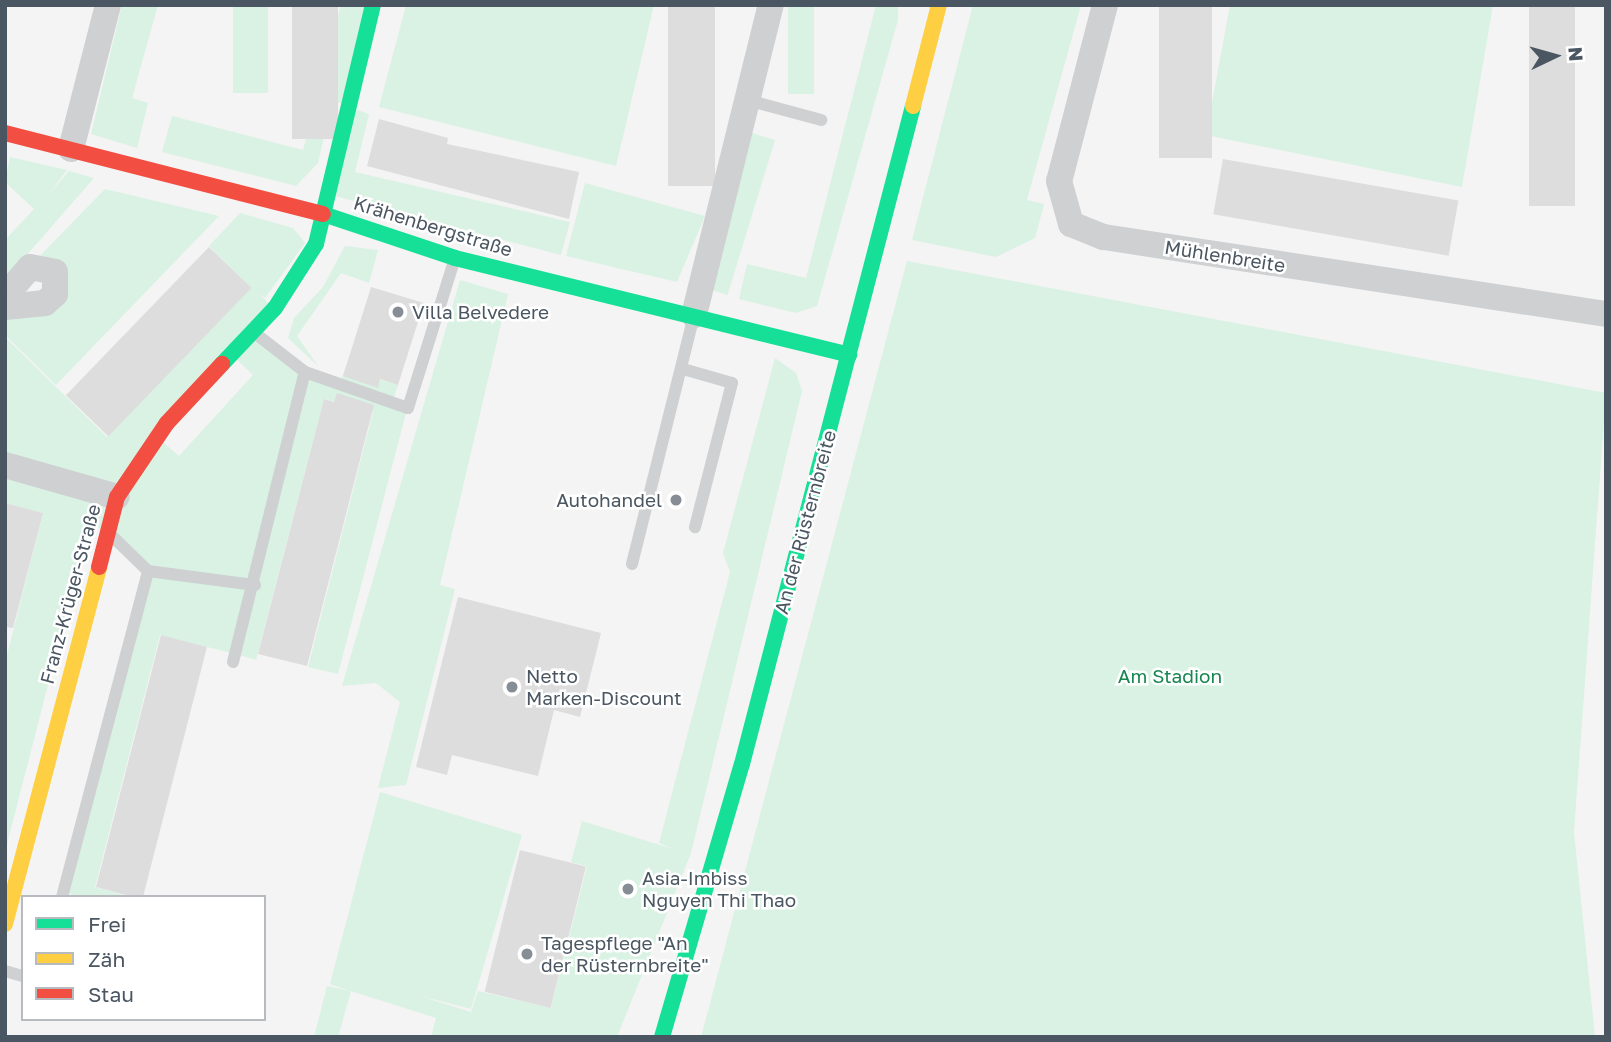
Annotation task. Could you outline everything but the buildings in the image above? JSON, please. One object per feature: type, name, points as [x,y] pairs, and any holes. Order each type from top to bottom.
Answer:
[{"type":"street","points":[[71,149],[108,5]]},
{"type":"street","name":"Franz-Krüger-Straße","points":[[5,924],[13,855],[110,534],[117,497],[167,423],[298,278],[324,214],[373,5]]},
{"type":"street","points":[[694,315],[771,5]]},
{"type":"street","name":"An der Rüsternbreite","points":[[662,1037],[687,969],[939,5]]},
{"type":"street","name":"Mühlenbreite","points":[[1105,5],[1059,181],[1071,224],[1117,239],[1606,314]]},
{"type":"street","name":"Krähenbergstraße","points":[[5,133],[324,214],[455,258],[849,355]]},
{"type":"street","points":[[5,296],[30,267],[55,272],[55,294],[45,303],[5,307]]},
{"type":"street","points":[[5,466],[117,497]]},
{"type":"lane","points":[[747,100],[821,120]]},
{"type":"lane","points":[[252,330],[305,372],[408,408],[455,258]]},
{"type":"lane","points":[[632,564],[683,369],[694,315]]},
{"type":"lane","points":[[683,369],[732,383],[695,527]]},
{"type":"lane","points":[[233,662],[256,585],[305,372]]},
{"type":"lane","points":[[110,534],[148,571],[256,585]]},
{"type":"lane","points":[[63,895],[148,571]]},
{"type":"green space","points":[[122,5],[158,5],[132,98],[148,103],[137,148],[91,134]]},
{"type":"green space","points":[[233,5],[268,5],[268,93],[233,93]]},
{"type":"green space","points":[[341,5],[370,5],[348,105],[317,97]]},
{"type":"green space","points":[[406,5],[654,5],[616,166],[379,107]]},
{"type":"green space","points":[[788,5],[814,5],[814,94],[788,94]]},
{"type":"green space","points":[[876,5],[898,5],[898,20],[817,306],[796,313],[739,299],[747,264],[806,278]]},
{"type":"green space","points":[[973,5],[1081,5],[1027,200],[1044,204],[1035,238],[996,257],[912,240]]},
{"type":"green space","points":[[1230,5],[1493,5],[1462,187],[1206,135]]},
{"type":"green space","points":[[317,99],[332,102],[318,163],[296,186],[162,152],[172,116],[303,150]]},
{"type":"green space","points":[[349,107],[369,114],[355,172],[570,222],[561,255],[335,196]]},
{"type":"green space","points":[[752,133],[775,140],[728,295],[705,288]]},
{"type":"green space","points":[[10,157],[67,170],[48,195],[69,171],[94,178],[5,280],[5,240],[34,209],[5,182]]},
{"type":"green space","points":[[585,183],[705,216],[677,282],[566,256]]},
{"type":"green space","points":[[105,189],[219,216],[56,385],[5,335],[5,308],[56,295],[30,266]]},
{"type":"green space","points":[[240,213],[293,228],[305,243],[265,298],[258,293],[274,308],[166,422],[136,460],[157,437],[179,456],[253,375],[231,354],[252,332],[304,372],[255,584],[153,572],[255,586],[235,654],[160,635],[95,887],[123,895],[74,895],[64,892],[149,572],[96,526],[68,607],[5,852],[5,663],[43,513],[5,503],[5,337],[107,437],[251,288],[209,246]]},
{"type":"green space","points":[[345,246],[378,250],[369,283],[341,273],[297,336],[318,366],[288,338],[294,318],[323,287]]},
{"type":"green space","name":"Am Stadion","points":[[907,261],[1606,393],[1574,832],[1595,1037],[701,1037]]},
{"type":"green space","points":[[460,280],[508,294],[440,585],[455,589],[406,785],[378,788],[400,702],[376,683],[342,686]]},
{"type":"green space","points":[[775,358],[796,373],[802,391],[691,853],[617,1037],[431,1037],[436,1018],[351,991],[338,1037],[314,1037],[327,986],[350,991],[330,984],[380,792],[522,835],[471,1009],[420,996],[471,1012],[478,991],[551,1008],[587,866],[571,862],[582,821],[673,849],[659,843],[730,572],[723,553]]},
{"type":"green space","points":[[345,369],[398,385],[392,403],[407,409],[338,674],[308,667],[373,412],[324,399],[256,660],[236,654],[306,372],[340,383]]},
{"type":"traffic: fast","points":[[222,364],[275,308],[316,244],[373,5]]},
{"type":"traffic: fast","points":[[662,1037],[742,764],[913,106]]},
{"type":"traffic: fast","points":[[323,214],[455,258],[849,355]]},
{"type":"traffic: slow","points":[[913,106],[939,5]]},
{"type":"traffic: slow","points":[[5,924],[99,567]]},
{"type":"traffic: jam","points":[[5,133],[323,214]]},
{"type":"traffic: jam","points":[[99,567],[117,497],[167,423],[222,364]]},
{"type":"place","name":"Villa Belvedere","points":[[398,312]]},
{"type":"place","name":"Autohandel","points":[[676,500]]},
{"type":"place","name":"Netto Marken-Discount","points":[[512,687]]},
{"type":"place","name":"Asia-Imbiss Nguyen Thi Thao","points":[[628,889]]},
{"type":"place","name":"Tagespflege \"An der Rüsternbreite\"","points":[[527,954]]}]
